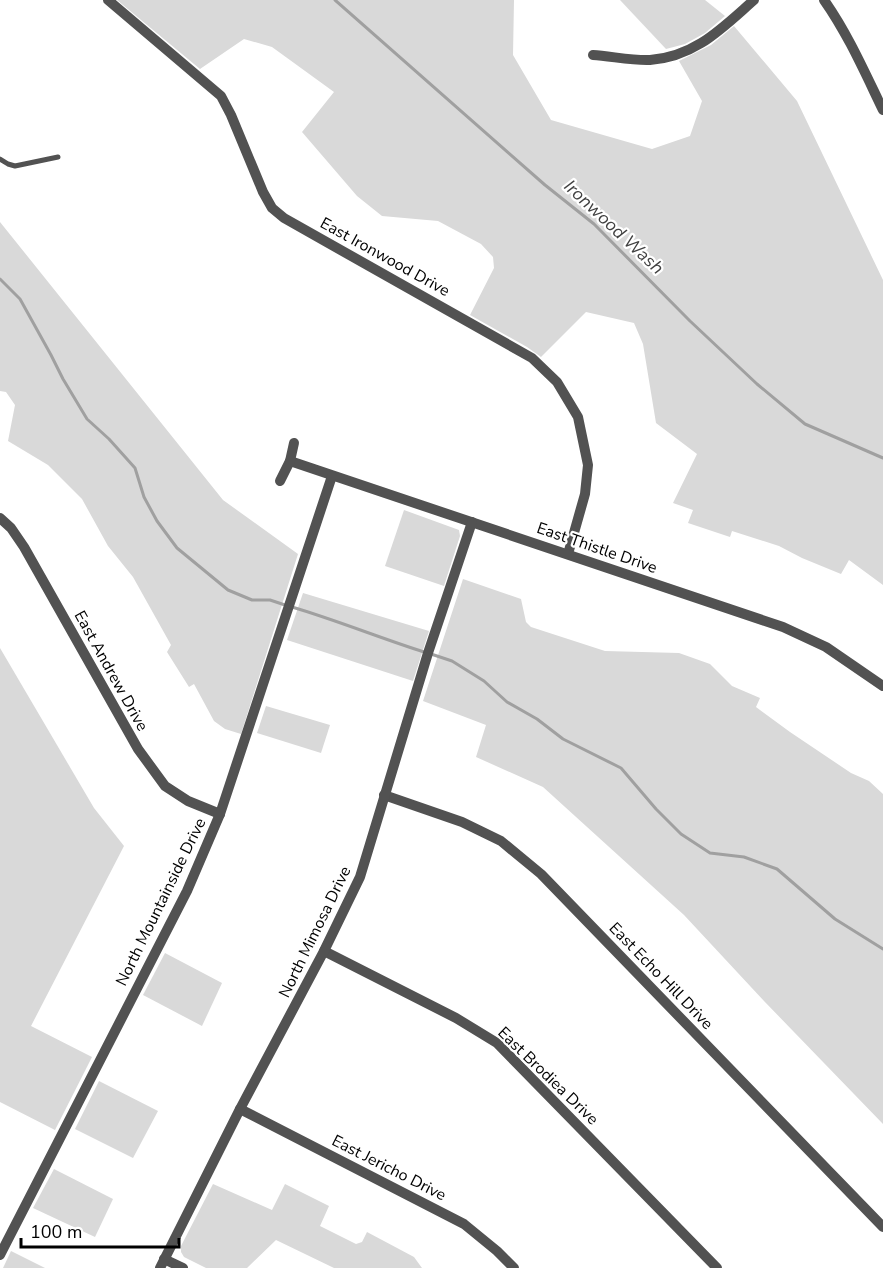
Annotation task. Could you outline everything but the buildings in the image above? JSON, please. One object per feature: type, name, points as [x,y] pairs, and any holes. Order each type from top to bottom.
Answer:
[{"type":"street","name":"East Ironwood Drive","points":[[108,0],[221,96],[272,208],[284,218],[532,358],[557,382],[578,417],[588,465],[585,495],[568,554]]},
{"type":"street","points":[[593,55],[649,60],[680,54],[708,39],[754,0]]},
{"type":"street","points":[[824,0],[838,22],[883,110]]},
{"type":"street","points":[[280,481],[290,461],[294,443]]},
{"type":"street","name":"East Thistle Drive","points":[[290,461],[783,627],[826,647],[883,686]]},
{"type":"street","name":"North Mountainside Drive","points":[[0,1255],[187,891],[220,814],[332,476]]},
{"type":"street","name":"East Andrew Drive","points":[[0,518],[11,528],[24,547],[138,749],[165,786],[188,801],[220,814]]},
{"type":"street","name":"North Mimosa Drive","points":[[162,1263],[360,877],[428,653],[472,522]]},
{"type":"street","name":"East Echo Hill Drive","points":[[384,795],[462,822],[501,840],[541,874],[883,1227]]},
{"type":"street","name":"East Brodiea Drive","points":[[324,951],[456,1018],[497,1043],[717,1268]]},
{"type":"street","name":"East Jericho Drive","points":[[240,1109],[464,1224],[514,1268]]},
{"type":"street","points":[[162,1263],[183,1268]]},
{"type":"lane","points":[[0,159],[15,166],[58,157]]},
{"type":"shaded area","points":[[117,0],[514,0],[513,55],[551,120],[652,149],[690,136],[702,101],[679,61],[711,45],[734,26],[797,101],[883,280],[883,585],[849,560],[841,574],[779,546],[732,531],[730,537],[688,523],[693,510],[673,503],[697,454],[656,423],[643,344],[634,323],[586,312],[541,357],[470,315],[494,268],[493,257],[481,244],[438,221],[382,216],[357,196],[302,132],[334,92],[272,47],[244,39],[200,69]]},
{"type":"shaded area","points":[[620,0],[705,0],[725,16],[705,33],[685,44],[666,49]]},
{"type":"shaded area","points":[[0,222],[223,500],[298,554],[241,734],[225,729],[214,721],[194,684],[189,687],[167,652],[171,645],[133,577],[108,546],[82,499],[48,465],[8,441],[15,405],[6,392],[0,391]]},
{"type":"shaded area","points":[[404,510],[459,530],[460,536],[444,586],[385,566]]},
{"type":"shaded area","points":[[463,579],[521,599],[526,622],[531,627],[605,651],[679,653],[710,664],[732,686],[760,698],[756,707],[851,773],[869,781],[883,794],[883,1124],[684,915],[543,787],[476,757],[486,725],[423,701]]},
{"type":"shaded area","points":[[303,593],[429,631],[413,681],[287,640]]},
{"type":"shaded area","points":[[0,648],[94,808],[124,846],[31,1026],[92,1057],[55,1130],[0,1102]]},
{"type":"shaded area","points":[[266,706],[330,725],[321,753],[257,733]]},
{"type":"shaded area","points":[[165,953],[222,983],[202,1026],[143,995]]},
{"type":"shaded area","points":[[99,1081],[158,1111],[133,1158],[75,1129]]},
{"type":"shaded area","points":[[54,1169],[113,1199],[95,1237],[33,1208]]},
{"type":"shaded area","points":[[213,1184],[272,1210],[285,1184],[329,1206],[320,1226],[356,1244],[362,1242],[367,1232],[414,1257],[422,1268],[334,1268],[276,1240],[247,1268],[206,1268],[184,1257],[181,1246]]},
{"type":"shaded area","points":[[11,1251],[45,1268],[3,1268]]},
{"type":"waterway","name":"Ironwood Wash","points":[[335,0],[545,185],[594,224],[690,321],[757,384],[805,424],[883,458]]},
{"type":"waterway","points":[[0,279],[20,299],[87,419],[135,468],[144,497],[157,521],[177,548],[228,590],[252,600],[270,600],[285,605]]},
{"type":"waterway","points":[[292,607],[424,652]]},
{"type":"waterway","points":[[431,654],[452,661],[484,681],[507,702],[537,719],[563,739],[621,768],[681,834],[710,853],[744,857],[777,869],[835,919],[883,949]]}]
